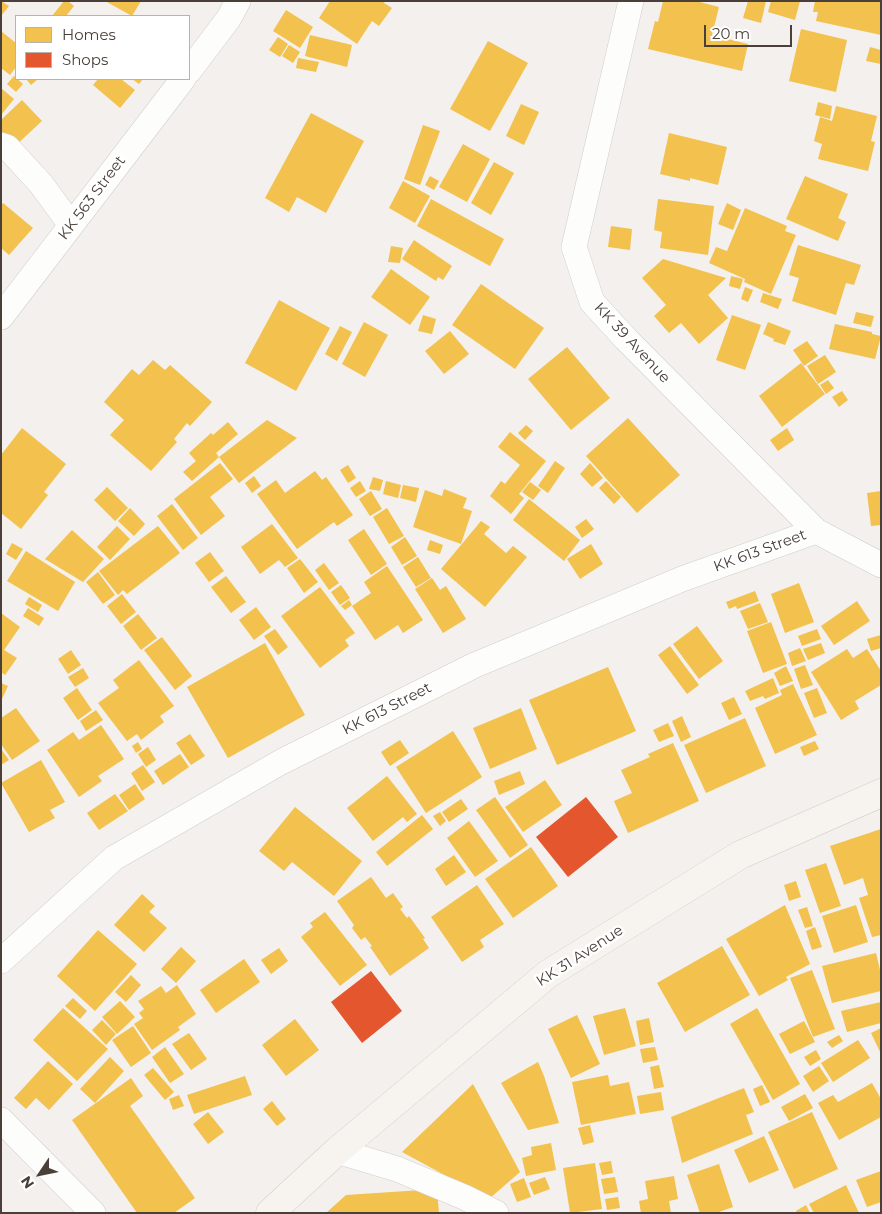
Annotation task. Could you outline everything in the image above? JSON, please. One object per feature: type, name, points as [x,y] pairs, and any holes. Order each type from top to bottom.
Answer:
[{"type":"main road","name":"KK 31 Avenue","points":[[270,1213],[337,1151],[548,974],[740,855],[881,793]]},
{"type":"street","points":[[190,70],[229,18],[238,1]]},
{"type":"street","name":"KK 39 Avenue","points":[[631,1],[574,247],[592,302],[626,339],[816,531],[881,565]]},
{"type":"street","name":"KK 563 Street","points":[[1,317],[182,80]]},
{"type":"street","points":[[1,145],[7,148],[41,184],[71,225]]},
{"type":"street","name":"KK 613 Street","points":[[1,961],[114,858],[281,762],[475,665],[682,579],[816,531]]},
{"type":"street","points":[[1,1120],[93,1213]]},
{"type":"street","points":[[337,1151],[397,1169],[464,1197],[496,1213]]},
{"type":"building: Homes","points":[[1,1],[9,6],[1,16]]},
{"type":"building: Homes","points":[[64,1],[68,1],[74,6],[67,15],[53,15]]},
{"type":"building: Homes","points":[[105,1],[141,1],[133,15]]},
{"type":"building: Homes","points":[[330,1],[385,1],[384,3],[392,8],[379,26],[372,21],[357,44],[319,18]]},
{"type":"building: Homes","points":[[663,1],[696,1],[719,7],[712,35],[748,44],[742,71],[648,49],[655,21],[658,22]]},
{"type":"building: Homes","points":[[748,1],[766,1],[761,23],[743,18]]},
{"type":"building: Homes","points":[[771,1],[800,1],[795,20],[768,12]]},
{"type":"building: Homes","points":[[815,1],[881,1],[881,35],[816,21],[818,12],[813,12]]},
{"type":"building: Homes","points":[[286,10],[313,27],[300,48],[273,31]]},
{"type":"building: Homes","points":[[801,29],[847,40],[836,92],[789,81]]},
{"type":"building: Homes","points":[[1,31],[15,42],[15,68],[10,75],[1,68]]},
{"type":"building: Homes","points":[[310,35],[352,45],[347,67],[305,56]]},
{"type":"building: Homes","points":[[278,37],[288,44],[280,57],[269,50]]},
{"type":"building: Homes","points":[[488,41],[528,63],[490,131],[450,109]]},
{"type":"building: Homes","points":[[289,45],[300,52],[293,63],[282,56]]},
{"type":"building: Homes","points":[[870,47],[881,50],[881,64],[866,61]]},
{"type":"building: Homes","points":[[298,58],[319,62],[316,72],[296,68]]},
{"type":"building: Homes","points":[[14,76],[15,80],[18,80],[23,84],[16,92],[7,84]]},
{"type":"building: Homes","points":[[27,80],[37,80],[31,85]]},
{"type":"building: Homes","points":[[97,80],[122,80],[135,90],[120,108],[93,85]]},
{"type":"building: Homes","points":[[133,80],[142,80],[139,84]]},
{"type":"building: Homes","points":[[1,88],[14,99],[1,115]]},
{"type":"building: Homes","points":[[22,100],[42,121],[14,147],[1,133],[1,120]]},
{"type":"building: Homes","points":[[818,102],[832,106],[830,119],[815,115]]},
{"type":"building: Homes","points":[[521,104],[539,112],[524,145],[506,136]]},
{"type":"building: Homes","points":[[836,106],[877,116],[871,141],[875,142],[868,171],[818,159],[822,144],[814,141],[820,117],[832,121]]},
{"type":"building: Homes","points":[[311,113],[364,141],[326,213],[297,197],[289,212],[265,198]]},
{"type":"building: Homes","points":[[423,125],[440,131],[420,185],[404,179]]},
{"type":"building: Homes","points":[[669,133],[727,147],[718,185],[690,178],[690,181],[660,174]]},
{"type":"building: Homes","points":[[463,144],[490,159],[467,202],[439,187]]},
{"type":"building: Homes","points":[[494,162],[514,173],[491,215],[471,203]]},
{"type":"building: Homes","points":[[430,176],[439,181],[434,190],[425,185]]},
{"type":"building: Homes","points":[[805,176],[848,194],[838,218],[846,222],[838,241],[786,219]]},
{"type":"building: Homes","points":[[403,181],[430,196],[415,223],[389,208]]},
{"type":"building: Homes","points":[[431,199],[504,239],[490,266],[417,226]]},
{"type":"building: Homes","points":[[658,199],[714,206],[708,255],[660,248],[662,232],[654,230]]},
{"type":"building: Homes","points":[[3,203],[33,228],[9,255],[1,248],[1,205]]},
{"type":"building: Homes","points":[[727,203],[741,210],[733,230],[718,224]]},
{"type":"building: Homes","points":[[745,208],[787,226],[785,231],[796,235],[771,294],[744,282],[745,279],[709,263],[716,247],[727,251]]},
{"type":"building: Homes","points":[[611,226],[632,229],[630,250],[608,247]]},
{"type":"building: Homes","points":[[414,240],[452,266],[443,280],[438,277],[436,281],[402,259]]},
{"type":"building: Homes","points":[[798,245],[861,265],[854,285],[846,283],[836,315],[792,301],[799,278],[789,275]]},
{"type":"building: Homes","points":[[391,246],[403,248],[400,263],[388,262]]},
{"type":"building: Homes","points":[[663,259],[726,278],[708,295],[728,318],[699,344],[681,323],[669,333],[654,316],[666,305],[642,278]]},
{"type":"building: Homes","points":[[391,269],[430,297],[410,325],[371,297]]},
{"type":"building: Homes","points":[[731,276],[743,279],[740,289],[729,286]]},
{"type":"building: Homes","points":[[481,284],[544,328],[515,369],[452,325]]},
{"type":"building: Homes","points":[[745,287],[753,290],[748,302],[741,299]]},
{"type":"building: Homes","points":[[763,293],[782,299],[778,309],[760,302]]},
{"type":"building: Homes","points":[[279,300],[330,328],[296,391],[245,363]]},
{"type":"building: Homes","points":[[856,312],[874,316],[871,327],[853,323]]},
{"type":"building: Homes","points":[[423,315],[436,319],[432,334],[418,331]]},
{"type":"building: Homes","points":[[732,315],[761,325],[745,370],[716,360]]},
{"type":"building: Homes","points":[[364,322],[388,335],[365,377],[342,364]]},
{"type":"building: Homes","points":[[768,322],[791,331],[785,345],[773,341],[774,339],[763,334]]},
{"type":"building: Homes","points":[[835,324],[872,332],[872,334],[881,336],[875,359],[829,349]]},
{"type":"building: Homes","points":[[340,326],[352,332],[337,361],[325,354]]},
{"type":"building: Homes","points":[[450,331],[469,354],[444,374],[425,351]]},
{"type":"building: Homes","points":[[807,341],[818,356],[804,366],[793,350]]},
{"type":"building: Homes","points":[[567,347],[610,398],[571,430],[528,379]]},
{"type":"building: Homes","points":[[825,355],[836,372],[818,384],[807,366]]},
{"type":"building: Homes","points":[[153,360],[165,370],[170,365],[212,402],[190,426],[187,423],[174,439],[177,442],[151,471],[110,435],[124,420],[104,402],[132,369],[139,375]]},
{"type":"building: Homes","points":[[801,363],[825,394],[782,427],[759,396]]},
{"type":"building: Homes","points":[[828,380],[834,388],[826,394],[820,385]]},
{"type":"building: Homes","points":[[842,391],[848,400],[839,407],[832,397]]},
{"type":"building: Homes","points":[[628,418],[680,475],[637,513],[586,456]]},
{"type":"building: Homes","points":[[267,420],[297,438],[239,483],[219,457]]},
{"type":"building: Homes","points":[[228,422],[238,434],[216,453],[219,457],[192,481],[183,472],[196,461],[189,453],[211,433],[213,435]]},
{"type":"building: Homes","points":[[526,425],[533,431],[525,440],[518,433]]},
{"type":"building: Homes","points":[[22,428],[66,464],[44,492],[48,495],[21,529],[1,513],[1,455]]},
{"type":"building: Homes","points":[[787,428],[794,440],[778,451],[770,440]]},
{"type":"building: Homes","points":[[510,432],[546,461],[519,494],[524,498],[511,514],[490,496],[501,481],[505,484],[520,465],[498,447]]},
{"type":"building: Homes","points":[[555,461],[565,468],[548,493],[538,486]]},
{"type":"building: Homes","points":[[220,463],[233,479],[210,497],[225,516],[201,535],[174,499]]},
{"type":"building: Homes","points":[[590,463],[603,478],[592,487],[580,474]]},
{"type":"building: Homes","points":[[348,465],[356,478],[348,483],[340,470]]},
{"type":"building: Homes","points":[[315,471],[322,480],[326,477],[353,515],[337,526],[334,522],[297,549],[257,494],[276,480],[285,493]]},
{"type":"building: Homes","points":[[254,476],[261,486],[252,493],[245,483]]},
{"type":"building: Homes","points":[[373,477],[383,480],[380,491],[369,489]]},
{"type":"building: Homes","points":[[360,481],[366,491],[356,497],[350,488]]},
{"type":"building: Homes","points":[[386,481],[401,485],[398,498],[383,494]]},
{"type":"building: Homes","points":[[606,481],[621,497],[614,504],[599,488]]},
{"type":"building: Homes","points":[[530,482],[541,490],[533,500],[522,492]]},
{"type":"building: Homes","points":[[403,485],[419,488],[416,502],[400,498]]},
{"type":"building: Homes","points":[[107,487],[128,508],[115,521],[94,500]]},
{"type":"building: Homes","points":[[444,489],[467,498],[463,508],[472,511],[461,544],[413,527],[425,490],[442,496]]},
{"type":"building: Homes","points":[[371,491],[382,509],[370,516],[359,499]]},
{"type":"building: Homes","points":[[881,491],[881,525],[871,526],[867,493]]},
{"type":"building: Homes","points":[[529,499],[580,540],[564,561],[513,520]]},
{"type":"building: Homes","points":[[172,504],[198,538],[183,550],[157,516]]},
{"type":"building: Homes","points":[[130,508],[145,524],[134,536],[118,521]]},
{"type":"building: Homes","points":[[387,508],[404,536],[389,544],[373,517]]},
{"type":"building: Homes","points":[[586,519],[594,529],[582,538],[575,527]]},
{"type":"building: Homes","points":[[481,521],[490,527],[484,534],[506,553],[513,546],[527,557],[485,607],[441,569]]},
{"type":"building: Homes","points":[[272,524],[298,558],[285,567],[279,560],[260,574],[241,547]]},
{"type":"building: Homes","points":[[117,526],[130,539],[110,560],[97,547]]},
{"type":"building: Homes","points":[[158,526],[180,553],[127,594],[123,590],[118,595],[99,571]]},
{"type":"building: Homes","points":[[364,529],[387,564],[371,575],[348,540]]},
{"type":"building: Homes","points":[[72,530],[104,559],[83,582],[45,559]]},
{"type":"building: Homes","points":[[405,537],[417,556],[402,565],[391,547]]},
{"type":"building: Homes","points":[[430,540],[443,545],[440,554],[427,550]]},
{"type":"building: Homes","points":[[12,543],[23,549],[16,560],[6,554]]},
{"type":"building: Homes","points":[[591,544],[603,564],[580,579],[567,559]]},
{"type":"building: Homes","points":[[26,551],[75,582],[58,611],[7,581]]},
{"type":"building: Homes","points":[[210,552],[224,571],[209,582],[195,563]]},
{"type":"building: Homes","points":[[418,557],[431,578],[416,587],[403,567]]},
{"type":"building: Homes","points":[[300,559],[318,582],[304,593],[287,568]]},
{"type":"building: Homes","points":[[324,563],[339,583],[329,590],[315,570]]},
{"type":"building: Homes","points":[[387,566],[423,620],[403,633],[398,625],[375,640],[352,606],[371,593],[364,582]]},
{"type":"building: Homes","points":[[98,572],[115,595],[103,604],[86,582]]},
{"type":"building: Homes","points":[[226,576],[246,602],[231,613],[211,587]]},
{"type":"building: Homes","points":[[432,578],[440,590],[446,586],[466,619],[443,633],[415,589]]},
{"type":"building: Homes","points":[[799,583],[814,622],[785,633],[771,594]]},
{"type":"building: Homes","points":[[341,585],[350,598],[340,605],[331,592]]},
{"type":"building: Homes","points":[[320,587],[355,633],[345,640],[349,646],[320,668],[281,616]]},
{"type":"building: Homes","points":[[755,591],[759,601],[737,609],[736,606],[729,609],[726,602]]},
{"type":"building: Homes","points":[[122,594],[136,612],[121,624],[107,606]]},
{"type":"building: Homes","points":[[29,597],[42,605],[38,612],[25,604]]},
{"type":"building: Homes","points":[[349,600],[352,605],[345,610],[341,606]]},
{"type":"building: Homes","points":[[857,601],[870,621],[834,645],[821,626]]},
{"type":"building: Homes","points":[[760,603],[768,622],[748,629],[740,611]]},
{"type":"building: Homes","points":[[256,607],[271,627],[254,640],[239,620]]},
{"type":"building: Homes","points":[[28,608],[44,618],[39,626],[23,616]]},
{"type":"building: Homes","points":[[1,613],[20,627],[4,650],[17,658],[5,675],[1,672]]},
{"type":"building: Homes","points":[[138,614],[157,638],[141,650],[123,626]]},
{"type":"building: Homes","points":[[771,622],[787,664],[763,673],[747,631]]},
{"type":"building: Homes","points":[[697,626],[723,661],[699,679],[673,644]]},
{"type":"building: Homes","points":[[275,629],[288,647],[278,655],[264,636]]},
{"type":"building: Homes","points":[[817,629],[821,639],[802,646],[798,636]]},
{"type":"building: Homes","points":[[881,635],[881,648],[871,651],[867,639]]},
{"type":"building: Homes","points":[[162,637],[192,676],[175,690],[144,650]]},
{"type":"building: Homes","points":[[265,643],[305,715],[228,758],[187,687]]},
{"type":"building: Homes","points":[[821,643],[825,653],[808,660],[803,649]]},
{"type":"building: Homes","points":[[670,646],[699,685],[687,694],[658,655]]},
{"type":"building: Homes","points":[[800,648],[806,661],[792,666],[788,653]]},
{"type":"building: Homes","points":[[847,649],[853,658],[867,649],[881,671],[881,685],[855,701],[859,709],[841,720],[811,672]]},
{"type":"building: Homes","points":[[71,650],[81,665],[68,674],[58,659]]},
{"type":"building: Homes","points":[[139,660],[174,706],[160,716],[164,722],[141,740],[137,734],[127,741],[98,703],[119,688],[113,680]]},
{"type":"building: Homes","points":[[805,665],[813,685],[801,689],[794,669]]},
{"type":"building: Homes","points":[[786,666],[793,681],[780,686],[774,673]]},
{"type":"building: Homes","points":[[608,667],[636,731],[557,765],[529,700]]},
{"type":"building: Homes","points":[[83,668],[89,678],[75,687],[68,677]]},
{"type":"building: Homes","points":[[773,678],[779,693],[765,699],[763,696],[750,701],[745,691]]},
{"type":"building: Homes","points":[[1,683],[8,686],[1,701]]},
{"type":"building: Homes","points":[[793,684],[817,735],[775,754],[755,708],[782,695],[780,690]]},
{"type":"building: Homes","points":[[77,688],[92,710],[78,720],[63,698]]},
{"type":"building: Homes","points":[[817,688],[827,713],[814,718],[804,693]]},
{"type":"building: Homes","points":[[734,697],[742,714],[729,720],[721,703]]},
{"type":"building: Homes","points":[[16,708],[40,741],[12,760],[1,744],[1,718]]},
{"type":"building: Homes","points":[[521,708],[537,749],[490,769],[473,728]]},
{"type":"building: Homes","points":[[96,710],[103,720],[86,731],[80,721]]},
{"type":"building: Homes","points":[[682,716],[691,737],[681,742],[672,721]]},
{"type":"building: Homes","points":[[745,718],[766,766],[706,793],[684,745]]},
{"type":"building: Homes","points":[[668,723],[674,736],[659,742],[653,730]]},
{"type":"building: Homes","points":[[101,725],[124,759],[98,776],[102,781],[79,797],[47,750],[73,732],[79,740]]},
{"type":"building: Homes","points":[[453,731],[482,777],[426,813],[396,767]]},
{"type":"building: Homes","points":[[190,734],[205,756],[191,765],[176,743]]},
{"type":"building: Homes","points":[[400,740],[409,753],[390,766],[381,752]]},
{"type":"building: Homes","points":[[815,741],[819,749],[804,756],[800,747]]},
{"type":"building: Homes","points":[[138,742],[142,749],[136,753],[132,746]]},
{"type":"building: Homes","points":[[673,743],[699,801],[628,833],[614,801],[632,793],[621,770],[650,757],[648,754]]},
{"type":"building: Homes","points":[[148,747],[156,760],[146,767],[138,754]]},
{"type":"building: Homes","points":[[1,749],[9,760],[1,765]]},
{"type":"building: Homes","points":[[180,754],[189,767],[163,785],[154,771]]},
{"type":"building: Homes","points":[[41,760],[65,802],[50,810],[55,818],[29,832],[1,783]]},
{"type":"building: Homes","points":[[143,765],[155,782],[142,791],[131,773]]},
{"type":"building: Homes","points":[[520,771],[525,784],[499,795],[494,781]]},
{"type":"building: Homes","points":[[387,776],[417,814],[407,822],[403,817],[373,841],[347,808]]},
{"type":"building: Homes","points":[[545,780],[562,805],[523,832],[505,807]]},
{"type":"building: Homes","points":[[135,784],[145,799],[129,810],[119,795]]},
{"type":"building: Homes","points":[[115,794],[128,811],[99,830],[87,813]]},
{"type":"building: Homes","points":[[495,797],[528,845],[510,858],[476,810]]},
{"type":"building: Homes","points":[[461,799],[468,809],[449,822],[442,812]]},
{"type":"building: Homes","points":[[295,807],[362,861],[334,896],[292,862],[284,871],[259,851]]},
{"type":"building: Homes","points":[[440,812],[446,821],[440,826],[433,816]]},
{"type":"building: Homes","points":[[422,815],[433,829],[387,866],[376,852]]},
{"type":"building: Homes","points":[[469,821],[498,861],[475,877],[447,838]]},
{"type":"building: Homes","points":[[881,829],[881,935],[872,937],[859,898],[868,895],[863,878],[844,885],[830,846]]},
{"type":"building: Homes","points":[[531,847],[558,886],[513,918],[485,879]]},
{"type":"building: Homes","points":[[454,855],[466,872],[446,886],[435,869]]},
{"type":"building: Homes","points":[[826,863],[841,906],[820,913],[805,870]]},
{"type":"building: Homes","points":[[371,877],[386,898],[393,893],[403,907],[400,909],[407,918],[409,916],[425,938],[423,939],[429,948],[390,976],[365,937],[361,940],[352,928],[354,925],[337,901]]},
{"type":"building: Homes","points":[[796,881],[801,897],[789,901],[784,885]]},
{"type":"building: Homes","points":[[477,885],[504,924],[480,940],[484,947],[462,962],[431,917]]},
{"type":"building: Homes","points":[[142,894],[155,906],[149,912],[167,928],[144,952],[114,925]]},
{"type":"building: Homes","points":[[785,905],[810,964],[786,977],[788,980],[759,996],[726,939]]},
{"type":"building: Homes","points":[[856,905],[868,942],[834,953],[822,916]]},
{"type":"building: Homes","points":[[807,907],[813,926],[805,928],[798,910]]},
{"type":"building: Homes","points":[[325,912],[367,965],[340,986],[301,937],[313,927],[310,923]]},
{"type":"building: Homes","points":[[815,927],[822,947],[812,950],[806,931]]},
{"type":"building: Homes","points":[[98,930],[137,964],[95,1011],[57,976]]},
{"type":"building: Homes","points":[[722,946],[750,995],[685,1032],[657,983]]},
{"type":"building: Homes","points":[[181,947],[196,961],[176,983],[161,969]]},
{"type":"building: Homes","points":[[279,948],[288,961],[271,974],[261,960]]},
{"type":"building: Homes","points":[[876,953],[881,974],[881,991],[832,1003],[822,966]]},
{"type":"building: Homes","points":[[244,959],[260,982],[216,1013],[200,990]]},
{"type":"building: Homes","points":[[812,970],[835,1029],[813,1037],[790,978]]},
{"type":"building: Homes","points":[[131,975],[141,985],[126,1002],[115,992]]},
{"type":"building: Homes","points":[[177,985],[196,1014],[178,1027],[180,1030],[152,1050],[134,1024],[143,1018],[139,1013],[144,1009],[138,1001],[161,986],[166,993]]},
{"type":"building: Homes","points":[[73,998],[87,1011],[80,1019],[65,1006]]},
{"type":"building: Homes","points":[[120,1001],[135,1017],[117,1034],[102,1017]]},
{"type":"building: Homes","points":[[881,1002],[881,1023],[847,1032],[841,1011]]},
{"type":"building: Homes","points":[[63,1008],[108,1049],[77,1081],[33,1040]]},
{"type":"building: Homes","points":[[625,1008],[636,1046],[604,1055],[593,1016]]},
{"type":"building: Homes","points":[[757,1008],[800,1084],[773,1100],[730,1024]]},
{"type":"building: Homes","points":[[577,1015],[600,1064],[571,1078],[548,1029]]},
{"type":"building: Homes","points":[[649,1018],[654,1042],[640,1045],[636,1021]]},
{"type":"building: Homes","points":[[295,1019],[319,1050],[286,1076],[262,1045]]},
{"type":"building: Homes","points":[[102,1020],[116,1034],[106,1045],[92,1030]]},
{"type":"building: Homes","points":[[804,1021],[815,1042],[790,1054],[779,1034]]},
{"type":"building: Homes","points":[[133,1026],[151,1053],[131,1067],[112,1040]]},
{"type":"building: Homes","points":[[881,1028],[881,1054],[871,1033]]},
{"type":"building: Homes","points":[[189,1033],[207,1059],[191,1070],[172,1044]]},
{"type":"building: Homes","points":[[839,1035],[843,1041],[832,1048],[827,1042]]},
{"type":"building: Homes","points":[[858,1040],[870,1058],[833,1082],[821,1063]]},
{"type":"building: Homes","points":[[165,1047],[184,1074],[170,1083],[152,1057]]},
{"type":"building: Homes","points":[[655,1047],[658,1060],[643,1063],[640,1049]]},
{"type":"building: Homes","points":[[816,1050],[821,1059],[810,1066],[804,1057]]},
{"type":"building: Homes","points":[[110,1057],[124,1071],[95,1103],[80,1089]]},
{"type":"building: Homes","points":[[48,1061],[73,1084],[49,1110],[36,1098],[26,1109],[14,1098]]},
{"type":"building: Homes","points":[[538,1062],[559,1123],[528,1130],[501,1083]]},
{"type":"building: Homes","points":[[659,1065],[664,1087],[654,1089],[650,1067]]},
{"type":"building: Homes","points":[[819,1066],[829,1081],[813,1092],[803,1076]]},
{"type":"building: Homes","points":[[153,1068],[174,1092],[165,1100],[144,1075]]},
{"type":"building: Homes","points":[[608,1075],[610,1086],[629,1082],[636,1114],[581,1125],[572,1082]]},
{"type":"building: Homes","points":[[245,1076],[252,1095],[194,1114],[187,1095]]},
{"type":"building: Homes","points":[[131,1078],[143,1096],[130,1106],[195,1198],[174,1213],[137,1213],[72,1120]]},
{"type":"building: Homes","points":[[872,1083],[881,1099],[881,1117],[839,1140],[818,1103],[833,1095],[838,1102]]},
{"type":"building: Homes","points":[[473,1084],[520,1172],[489,1199],[402,1152]]},
{"type":"building: Homes","points":[[762,1085],[770,1102],[760,1106],[753,1089]]},
{"type":"building: Homes","points":[[744,1088],[754,1112],[746,1115],[753,1134],[682,1163],[671,1117]]},
{"type":"building: Homes","points":[[661,1092],[664,1110],[640,1114],[637,1096]]},
{"type":"building: Homes","points":[[805,1094],[813,1108],[789,1121],[781,1107]]},
{"type":"building: Homes","points":[[179,1095],[184,1106],[173,1110],[169,1099]]},
{"type":"building: Homes","points":[[272,1101],[286,1119],[277,1126],[263,1109]]},
{"type":"building: Homes","points":[[208,1112],[224,1132],[208,1144],[193,1124]]},
{"type":"building: Homes","points":[[812,1112],[838,1169],[794,1189],[768,1132]]},
{"type":"building: Homes","points":[[590,1125],[594,1142],[583,1145],[578,1128]]},
{"type":"building: Homes","points":[[764,1136],[779,1170],[749,1183],[734,1150]]},
{"type":"building: Homes","points":[[551,1143],[556,1170],[526,1176],[522,1158],[532,1155],[531,1147]]},
{"type":"building: Homes","points":[[611,1161],[613,1173],[602,1175],[599,1163]]},
{"type":"building: Homes","points":[[595,1163],[602,1209],[570,1213],[563,1168]]},
{"type":"building: Homes","points":[[719,1164],[733,1207],[716,1213],[700,1213],[687,1175]]},
{"type":"building: Homes","points":[[881,1171],[881,1202],[867,1207],[856,1180]]},
{"type":"building: Homes","points":[[674,1176],[678,1199],[669,1201],[671,1213],[641,1213],[639,1201],[648,1199],[645,1181]]},
{"type":"building: Homes","points":[[545,1177],[550,1189],[534,1195],[529,1183]]},
{"type":"building: Homes","points":[[615,1177],[618,1192],[604,1194],[601,1179]]},
{"type":"building: Homes","points":[[524,1178],[531,1197],[517,1202],[510,1184]]},
{"type":"building: Homes","points":[[846,1185],[859,1213],[814,1213],[809,1204]]},
{"type":"building: Homes","points":[[437,1189],[439,1213],[326,1213],[346,1195]]},
{"type":"building: Homes","points":[[618,1197],[620,1208],[607,1210],[605,1199]]},
{"type":"building: Homes","points":[[806,1205],[810,1213],[797,1213],[796,1211]]},
{"type":"building: Shops","points":[[586,797],[618,837],[568,877],[536,837]]},
{"type":"building: Shops","points":[[371,971],[402,1011],[362,1043],[331,1002]]}]
